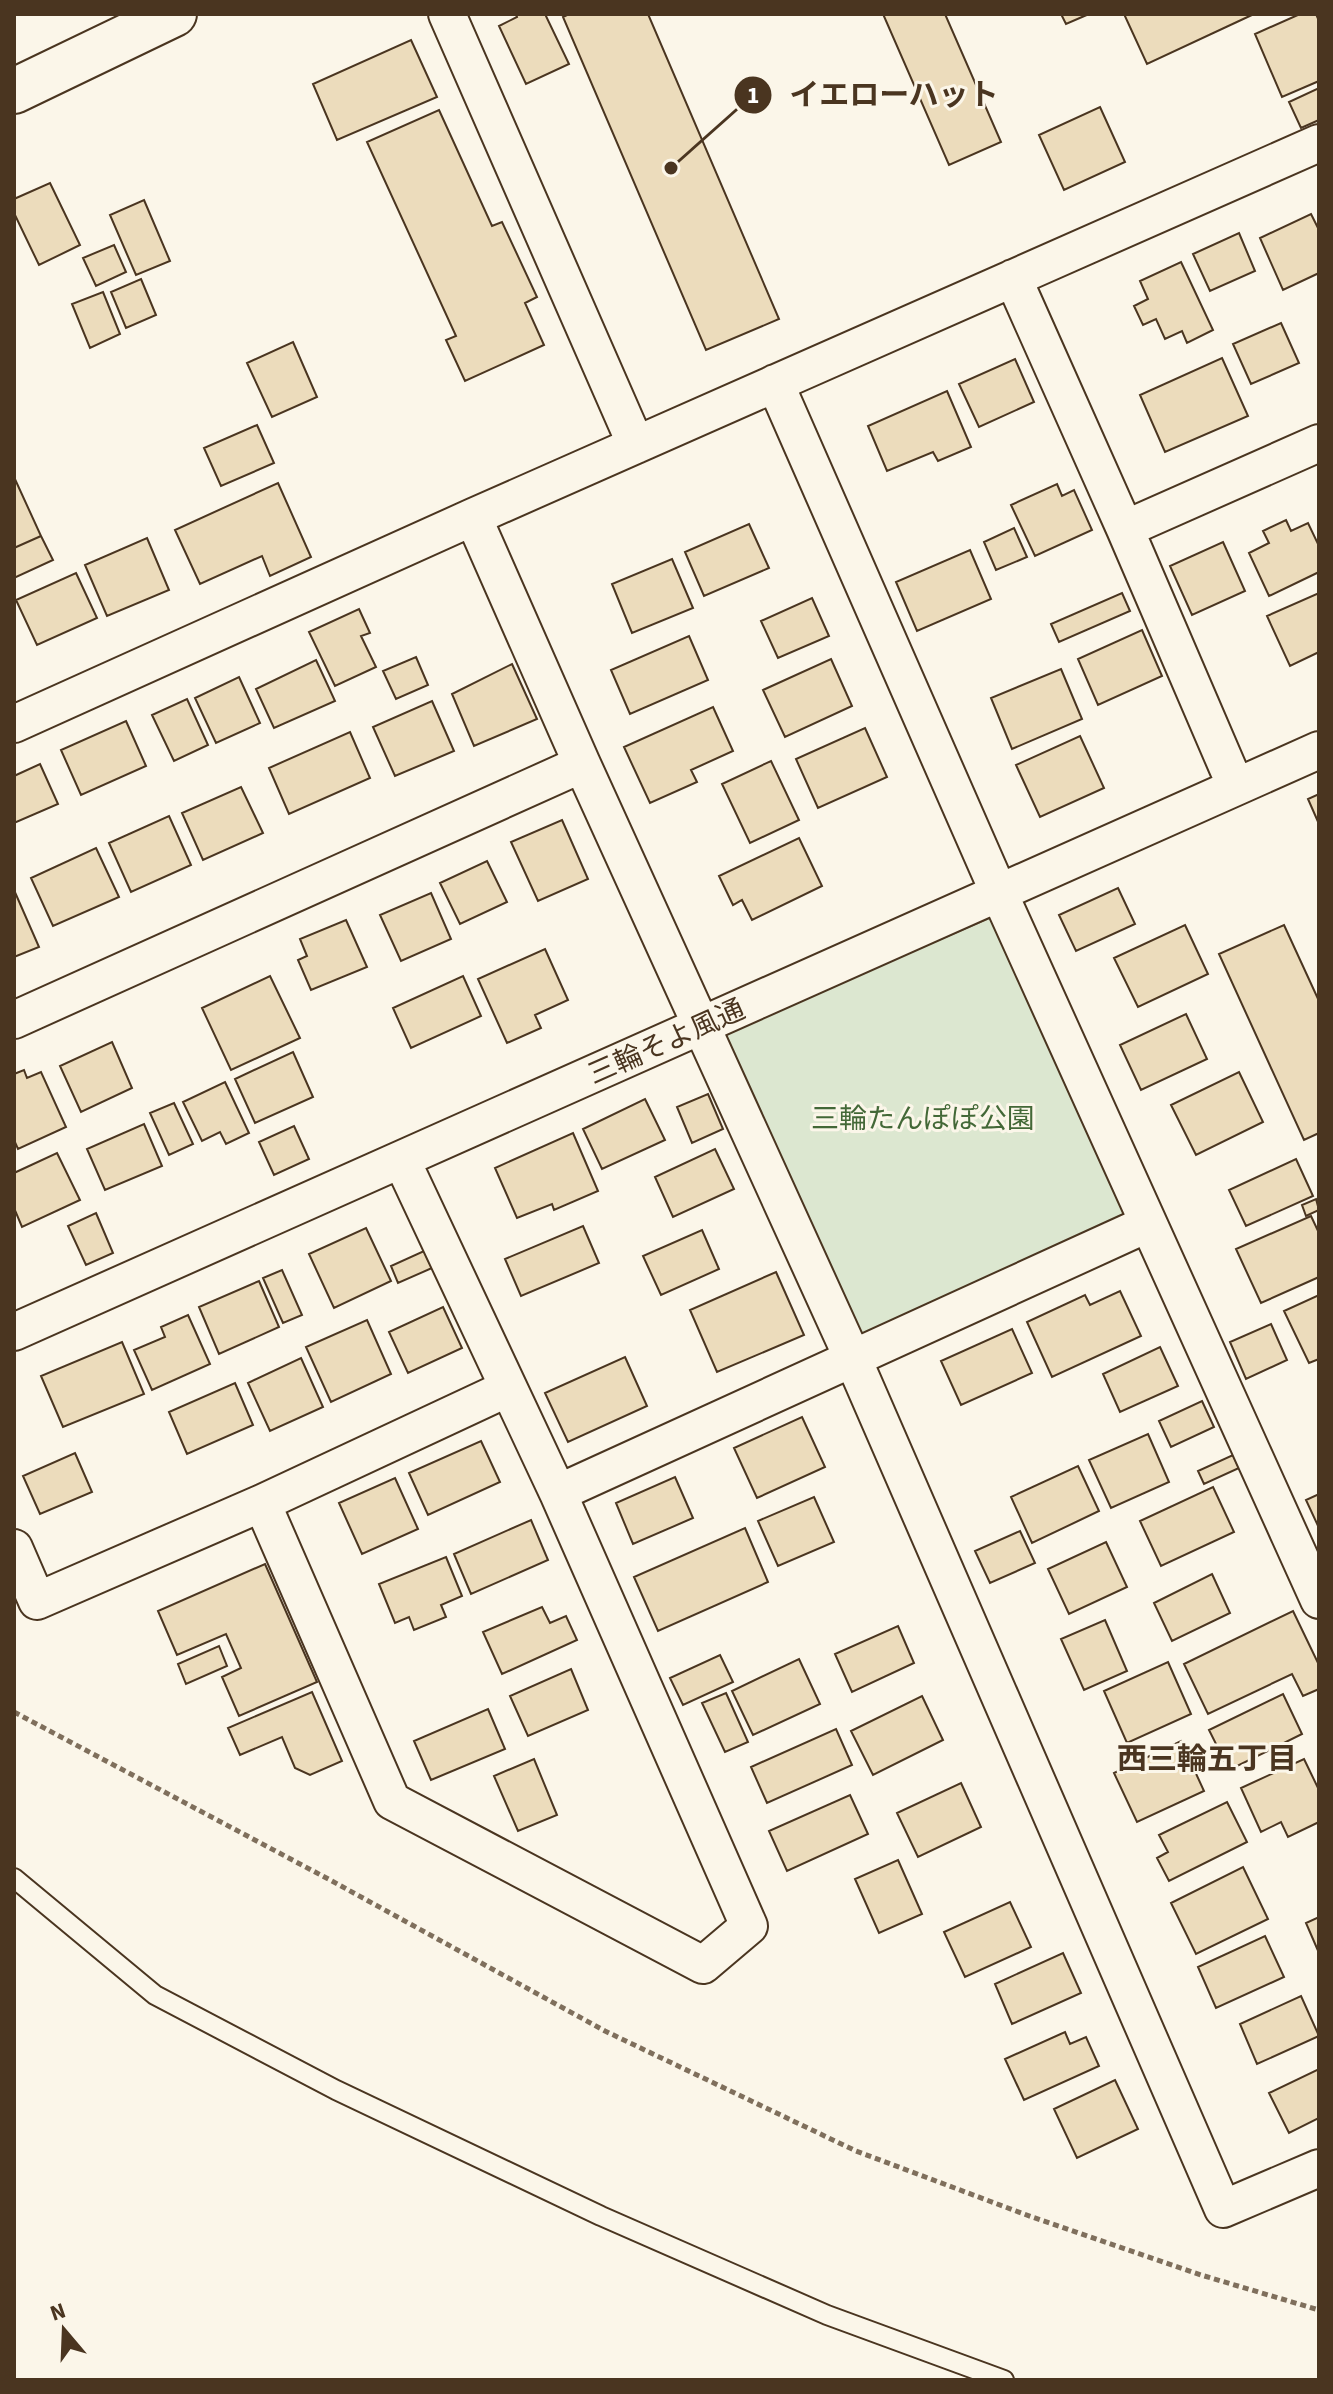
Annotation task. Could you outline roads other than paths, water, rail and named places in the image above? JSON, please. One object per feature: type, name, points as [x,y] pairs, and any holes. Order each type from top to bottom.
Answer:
[{"type":"highway","points":[[14,91],[174,14]]},
{"type":"street","points":[[447,14],[636,445]]},
{"type":"street","points":[[14,724],[473,517],[1319,143]]},
{"type":"street","points":[[1013,278],[1236,787]]},
{"type":"street","points":[[775,383],[999,893],[1319,1600]]},
{"type":"street","points":[[1125,529],[1319,443]]},
{"type":"street","points":[[473,517],[853,1359],[1223,2209],[1319,2168]]},
{"type":"street","name":"三輪そよ風通","points":[[14,1332],[1319,750]]},
{"type":"street","points":[[14,1020],[582,764]]},
{"type":"street","points":[[262,1503],[392,1801],[703,1965],[749,1926],[558,1493],[402,1161]]},
{"type":"street","points":[[558,1493],[1147,1224]]},
{"type":"street","points":[[14,1548],[37,1601],[262,1503],[508,1388]]},
{"type":"lane","points":[[14,1878],[155,1995],[336,2090],[601,2216],[827,2315],[1004,2380]]},
{"type":"place","name":"イエローハット","points":[[671,168]]},
{"type":"district","name":"西三輪五丁目","points":[[1207,1759]]},
{"type":"park label","name":"三輪たんぽぽ公園","points":[[923,1118]]}]
